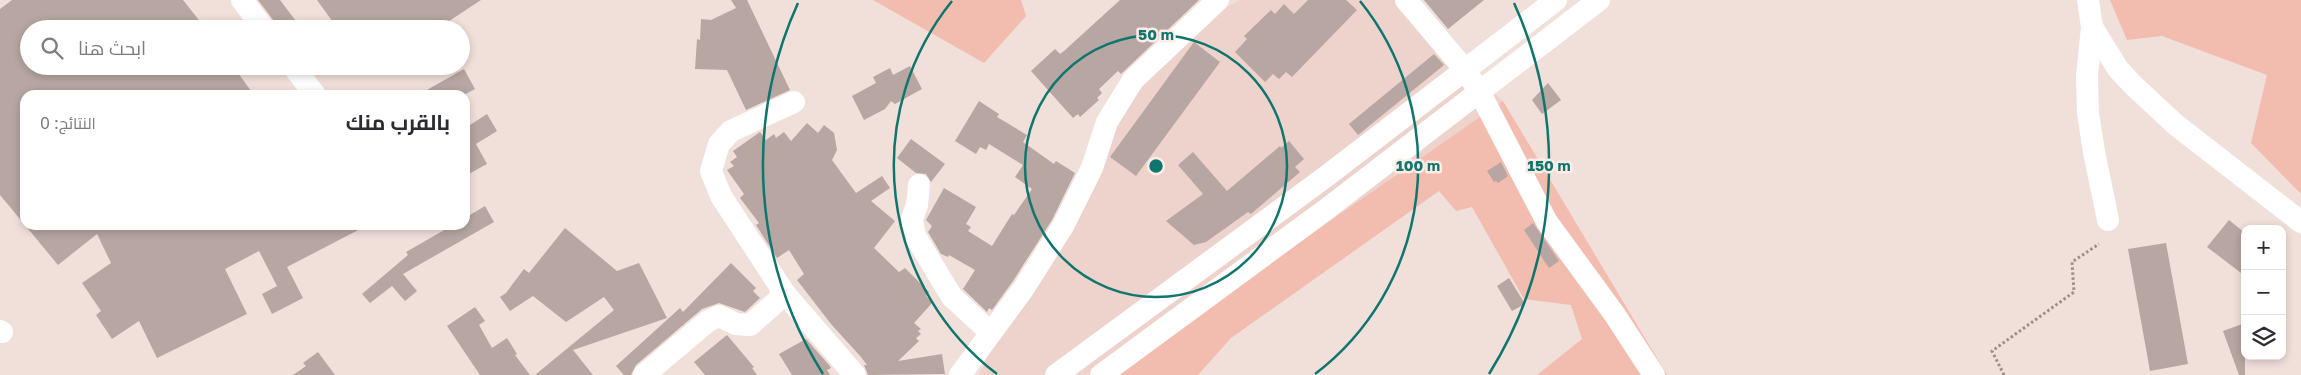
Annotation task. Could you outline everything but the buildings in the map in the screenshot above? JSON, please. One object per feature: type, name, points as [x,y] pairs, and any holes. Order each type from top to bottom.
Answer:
[{"type":"street","points":[[242,0],[257,20]]},
{"type":"street","points":[[960,375],[1024,288],[1064,226],[1092,168],[1107,122],[1133,80],[1218,0]]},
{"type":"street","points":[[1406,0],[1465,70],[1479,91],[1548,222],[1615,315],[1654,375]]},
{"type":"street","points":[[1056,375],[1324,178],[1556,0]]},
{"type":"street","points":[[1101,375],[1324,211],[1599,0]]},
{"type":"street","points":[[2088,0],[2092,27],[2088,76],[2088,113],[2108,220]]},
{"type":"street","points":[[2092,27],[2118,69],[2134,86],[2176,125],[2301,222]]},
{"type":"street","points":[[300,75],[312,90]]},
{"type":"street","points":[[794,102],[731,132],[718,144],[711,171],[721,196],[785,294],[855,375]]},
{"type":"street","points":[[919,185],[917,205],[912,219],[915,236],[952,297],[991,332]]},
{"type":"street","points":[[644,375],[708,321],[719,316],[736,324],[750,325],[785,294]]},
{"type":"path","points":[[2004,375],[1992,351],[2074,292],[2072,262],[2100,244]]},
{"type":"shaded area","points":[[873,0],[1021,0],[1026,16],[984,63]]},
{"type":"shaded area","points":[[1240,0],[1396,0],[1503,101],[1108,375],[979,375],[1003,321],[1097,135],[1189,27]]},
{"type":"shaded area","points":[[2110,0],[2301,0],[2301,194],[2251,143],[2267,75],[2162,36],[2127,40]]},
{"type":"shaded area","points":[[1503,101],[1667,375],[1537,375],[1582,339],[1571,305],[1524,299],[1472,207],[1456,211],[1439,191],[1231,338],[1198,375],[1108,375]]}]
